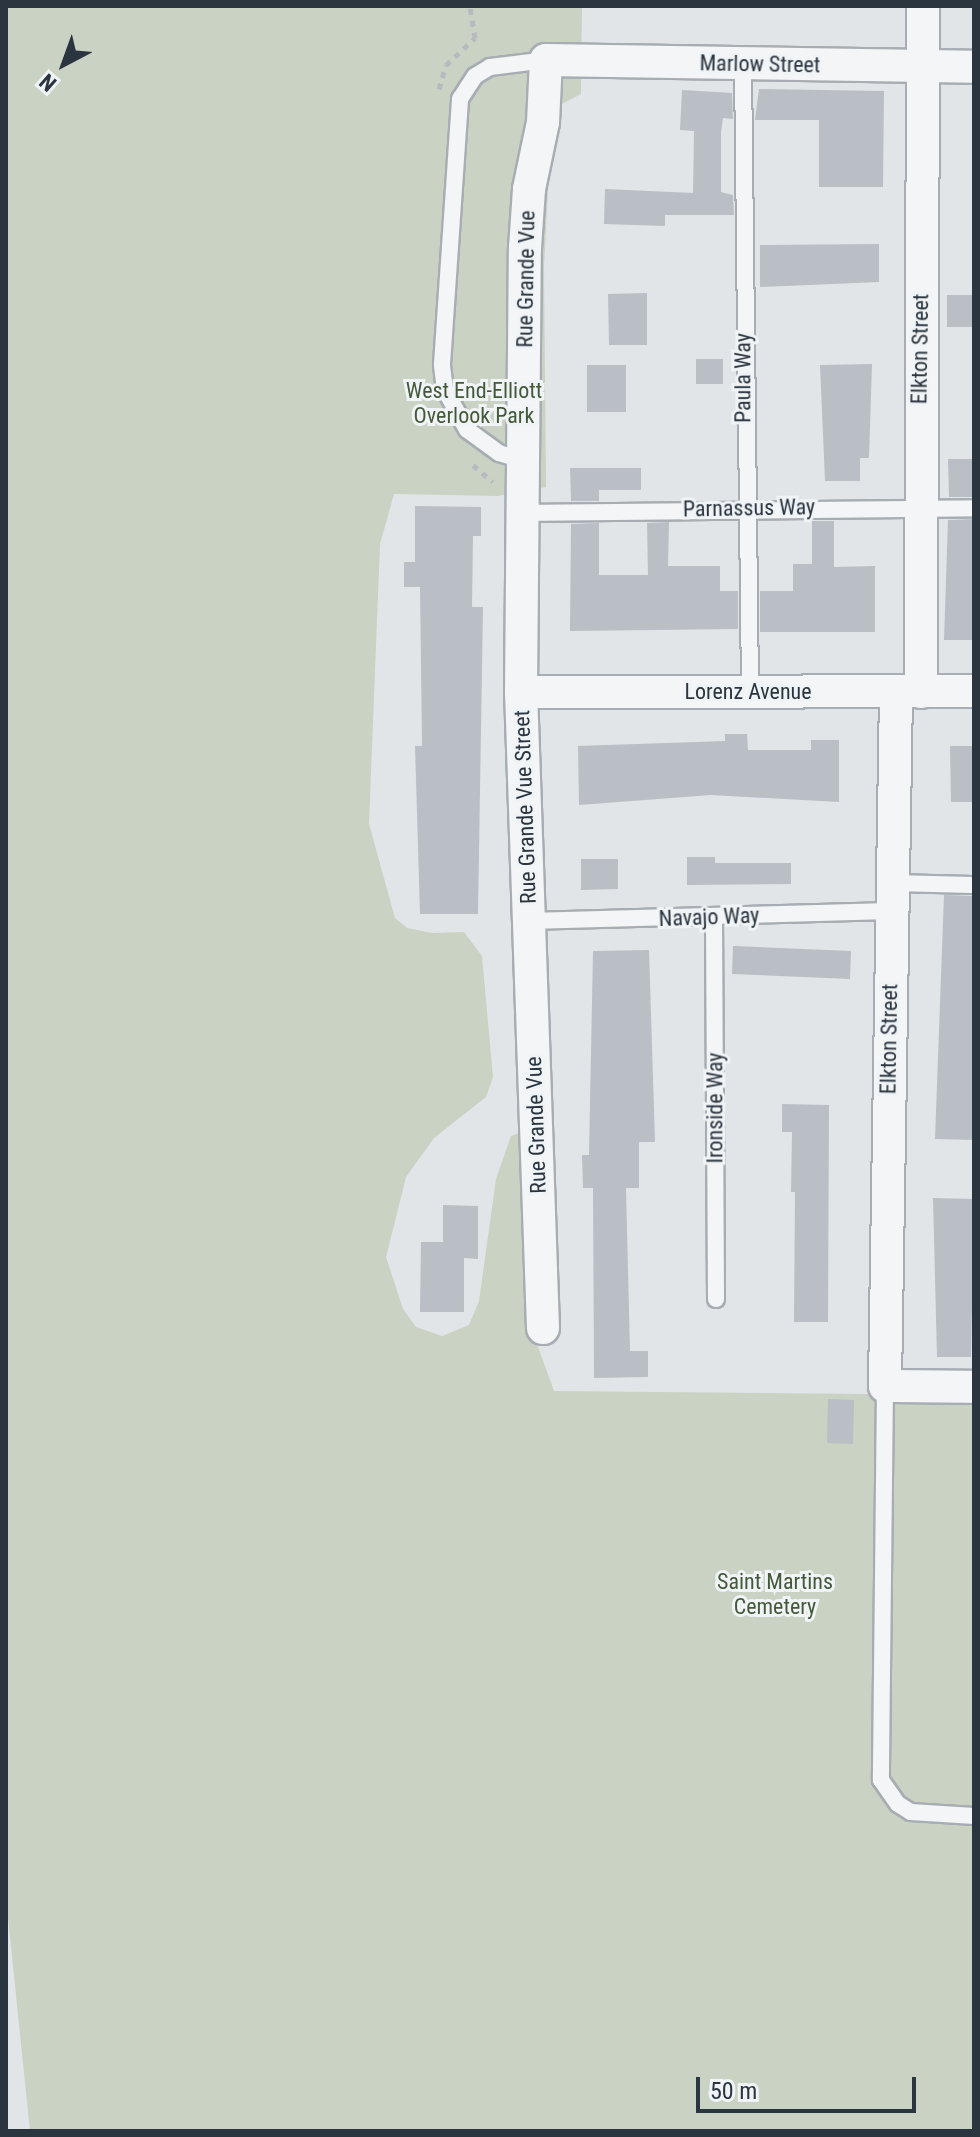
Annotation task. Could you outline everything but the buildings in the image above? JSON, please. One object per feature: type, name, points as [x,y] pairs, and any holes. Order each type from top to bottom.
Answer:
[{"type":"street","name":"Elkton Street","points":[[885,1386],[891,897],[909,692],[918,506],[923,6]]},
{"type":"street","name":"Marlow Street","points":[[546,60],[922,69],[974,67]]},
{"type":"street","name":"Rue Grande Vue","points":[[521,692],[527,218],[543,122],[546,60]]},
{"type":"street","name":"Lorenz Avenue","points":[[521,692],[974,691]]},
{"type":"street","name":"Rue Grande Vue Street","points":[[521,692],[528,921]]},
{"type":"street","name":"Rue Grande Vue","points":[[528,921],[543,1328]]},
{"type":"street","points":[[885,1386],[974,1387]]},
{"type":"lane","points":[[523,460],[499,453],[467,430],[445,390],[442,364],[460,99],[475,76],[490,67],[546,60]]},
{"type":"lane","name":"Paula Way","points":[[743,64],[744,507],[750,692]]},
{"type":"lane","name":"Parnassus Way","points":[[525,513],[744,507],[974,508]]},
{"type":"lane","name":"Navajo Way","points":[[528,921],[714,917],[974,885]]},
{"type":"lane","name":"Ironside Way","points":[[714,917],[716,1299]]},
{"type":"lane","points":[[885,1386],[881,1780],[898,1804],[911,1812],[974,1816]]},
{"type":"path","points":[[461,47],[475,38],[470,6]]},
{"type":"green space","points":[[6,6],[582,6],[581,94],[562,104],[551,132],[544,268],[546,487],[498,496],[394,494],[380,544],[369,824],[395,918],[407,928],[432,933],[464,932],[482,956],[493,1077],[486,1097],[434,1138],[406,1177],[386,1257],[403,1309],[416,1327],[442,1336],[469,1325],[479,1301],[496,1179],[511,1136],[522,1132],[528,1319],[554,1391],[974,1395],[974,2131],[30,2131],[6,1898]]},
{"type":"park label","name":"West End-Elliott Overlook Park","points":[[474,402]]},
{"type":"park label","name":"Saint Martins Cemetery","points":[[775,1594]]}]
